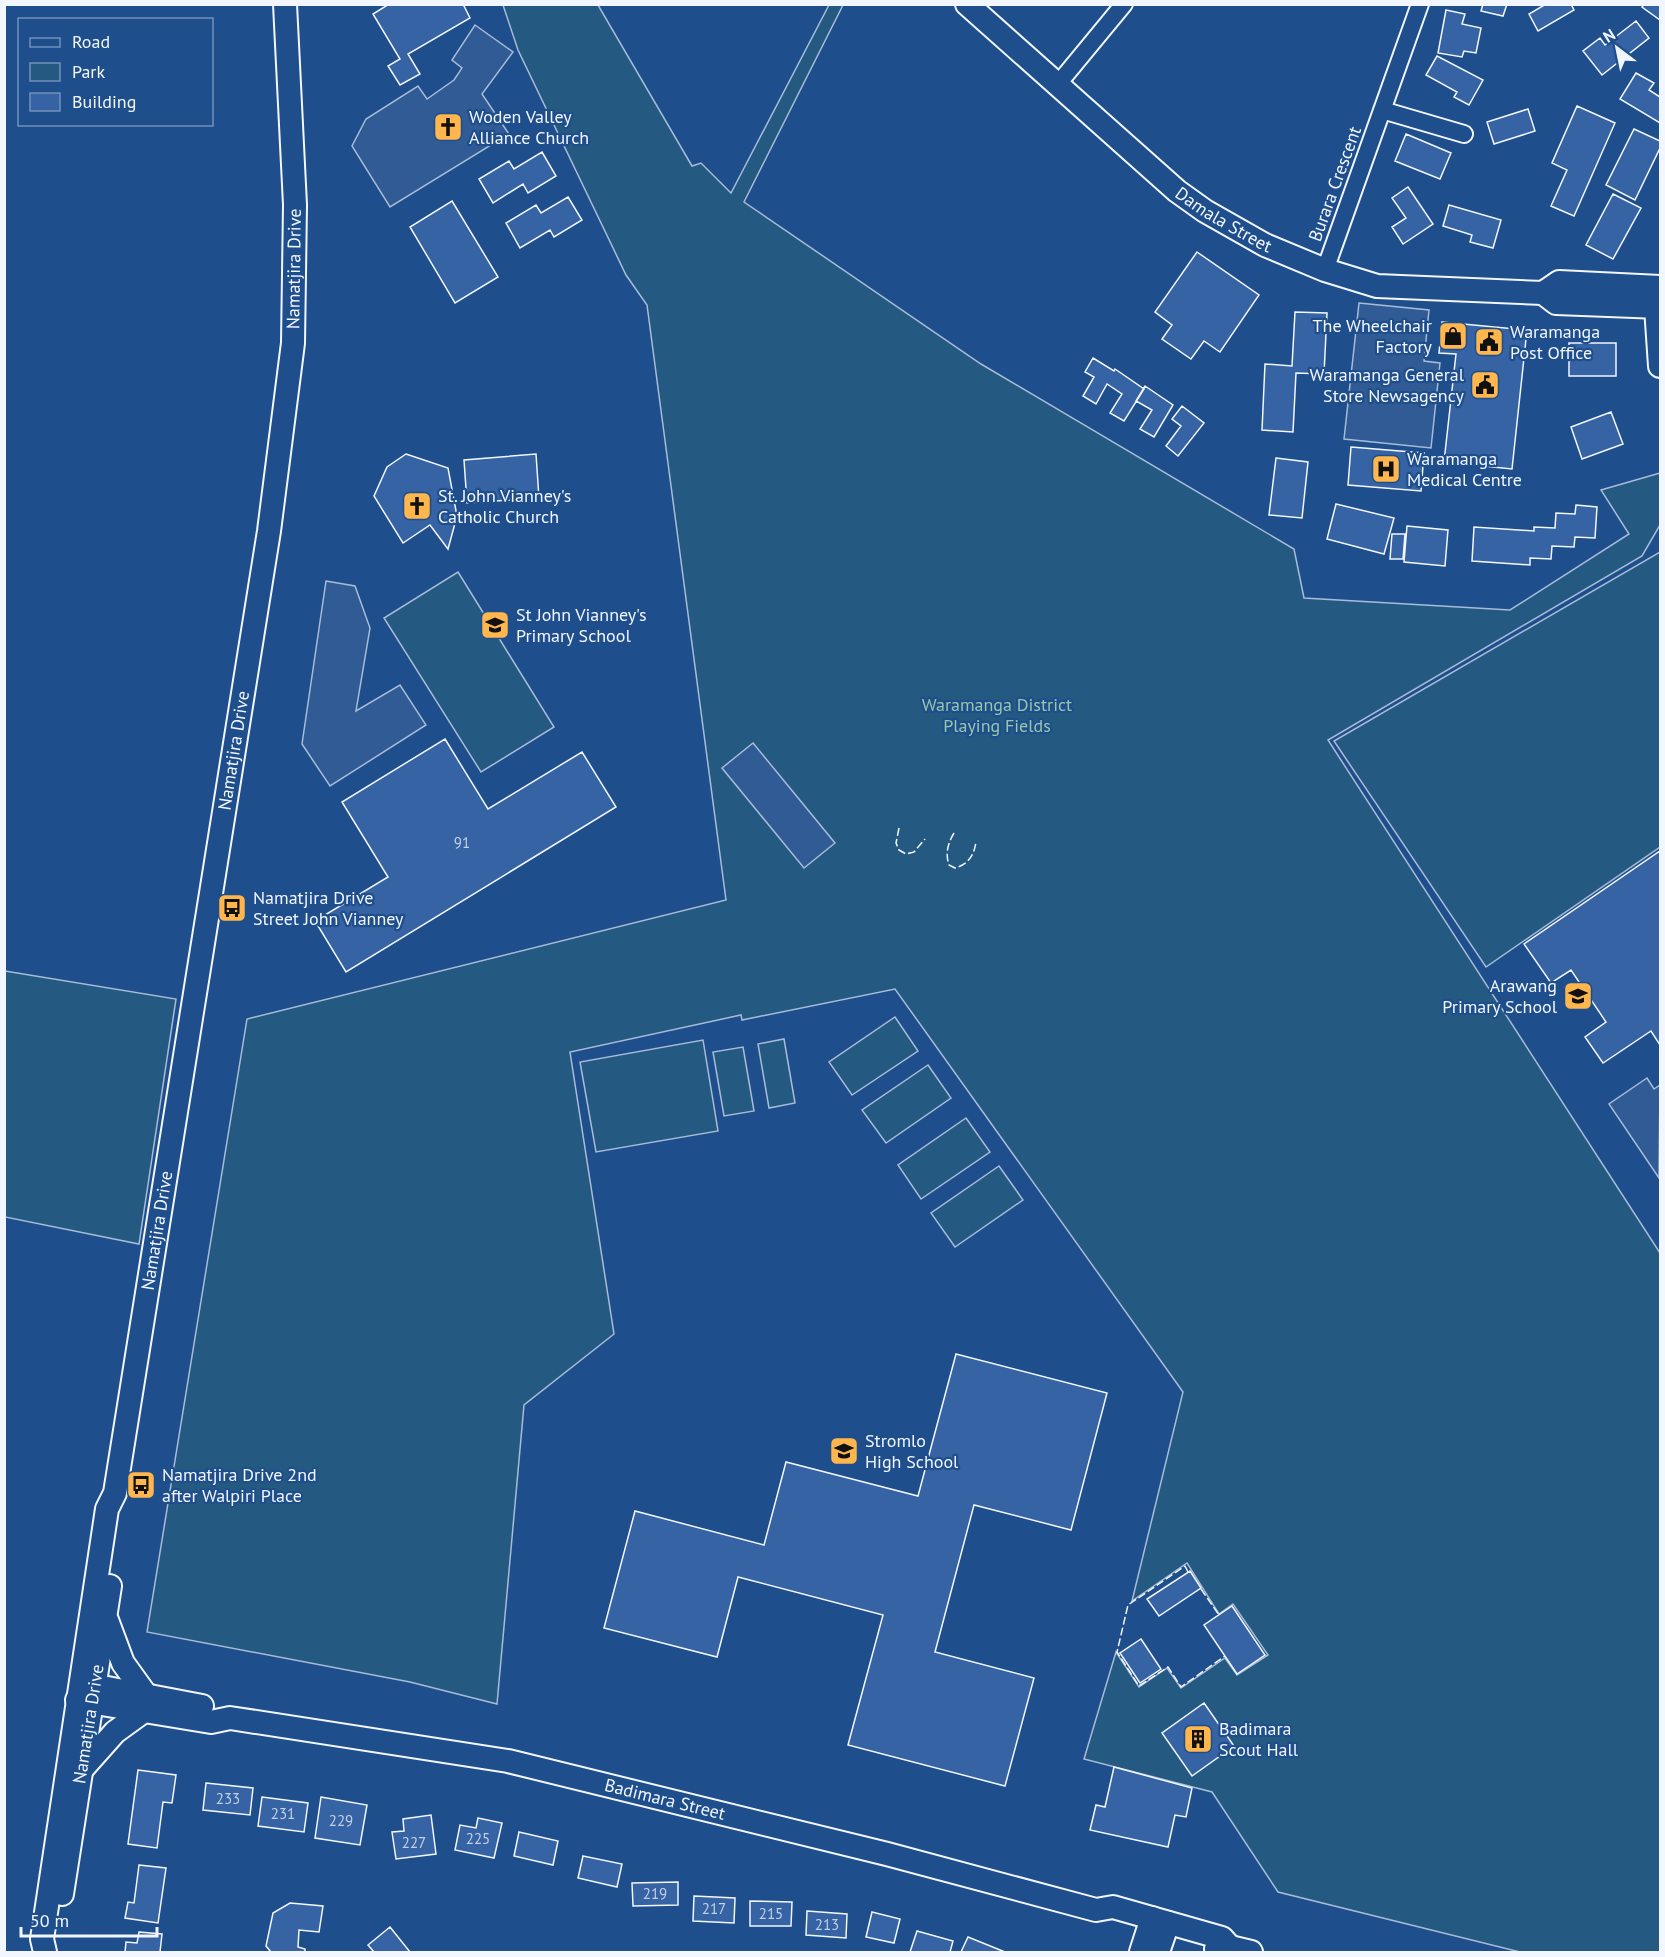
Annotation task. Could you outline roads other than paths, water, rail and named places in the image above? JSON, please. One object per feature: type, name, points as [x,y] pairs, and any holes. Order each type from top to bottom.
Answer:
[{"type":"main road","name":"Namatjira Drive","points":[[45,1952],[42,1939],[86,1693],[107,1509],[115,1493],[185,1066],[269,531],[293,343],[295,206],[285,4]]},
{"type":"main road","name":"Damala Street","points":[[967,4],[1177,191],[1205,211],[1265,246],[1325,270],[1377,286],[1543,293],[1559,282],[1659,293]]},
{"type":"main road","points":[[1659,293],[1660,366]]},
{"type":"main road","name":"Namatjira Drive","points":[[45,1952],[54,1937],[83,1768],[86,1693],[106,1616],[121,1512],[115,1493]]},
{"type":"main road","points":[[83,1768],[145,1703],[120,1658],[106,1616]]},
{"type":"main road","name":"Badimara Street","points":[[86,1693],[145,1703],[211,1722],[230,1718],[508,1761],[913,1860],[1096,1910],[1106,1919],[1215,1949],[1241,1950]]},
{"type":"main road","points":[[1142,1953],[1158,1932]]},
{"type":"street","points":[[1058,84],[1125,4]]},
{"type":"street","name":"Burara Crescent","points":[[1325,270],[1420,4]]},
{"type":"street","name":"Burara Crescent","points":[[1382,110],[1464,134]]},
{"type":"place","name":"Woden Valley Alliance Church","points":[[448,127]]},
{"type":"place","name":"The Wheelchair Factory","points":[[1453,336]]},
{"type":"place","name":"Waramanga Post Office","points":[[1489,342]]},
{"type":"place","name":"Waramanga General Store Newsagency","points":[[1485,385]]},
{"type":"place","name":"Waramanga Medical Centre","points":[[1386,469]]},
{"type":"place","name":"St. John Vianney's Catholic Church","points":[[417,506]]},
{"type":"place","name":"St John Vianney's Primary School","points":[[495,625]]},
{"type":"place","name":"Namatjira Drive Street John Vianney","points":[[232,908]]},
{"type":"place","name":"Arawang Primary School","points":[[1578,996]]},
{"type":"place","name":"Stromlo High School","points":[[844,1451]]},
{"type":"place","name":"Namatjira Drive 2nd after Walpiri Place","points":[[141,1485]]},
{"type":"place","name":"Badimara Scout Hall","points":[[1198,1739]]},
{"type":"park label","name":"Waramanga District Playing Fields","points":[[997,715]]}]
